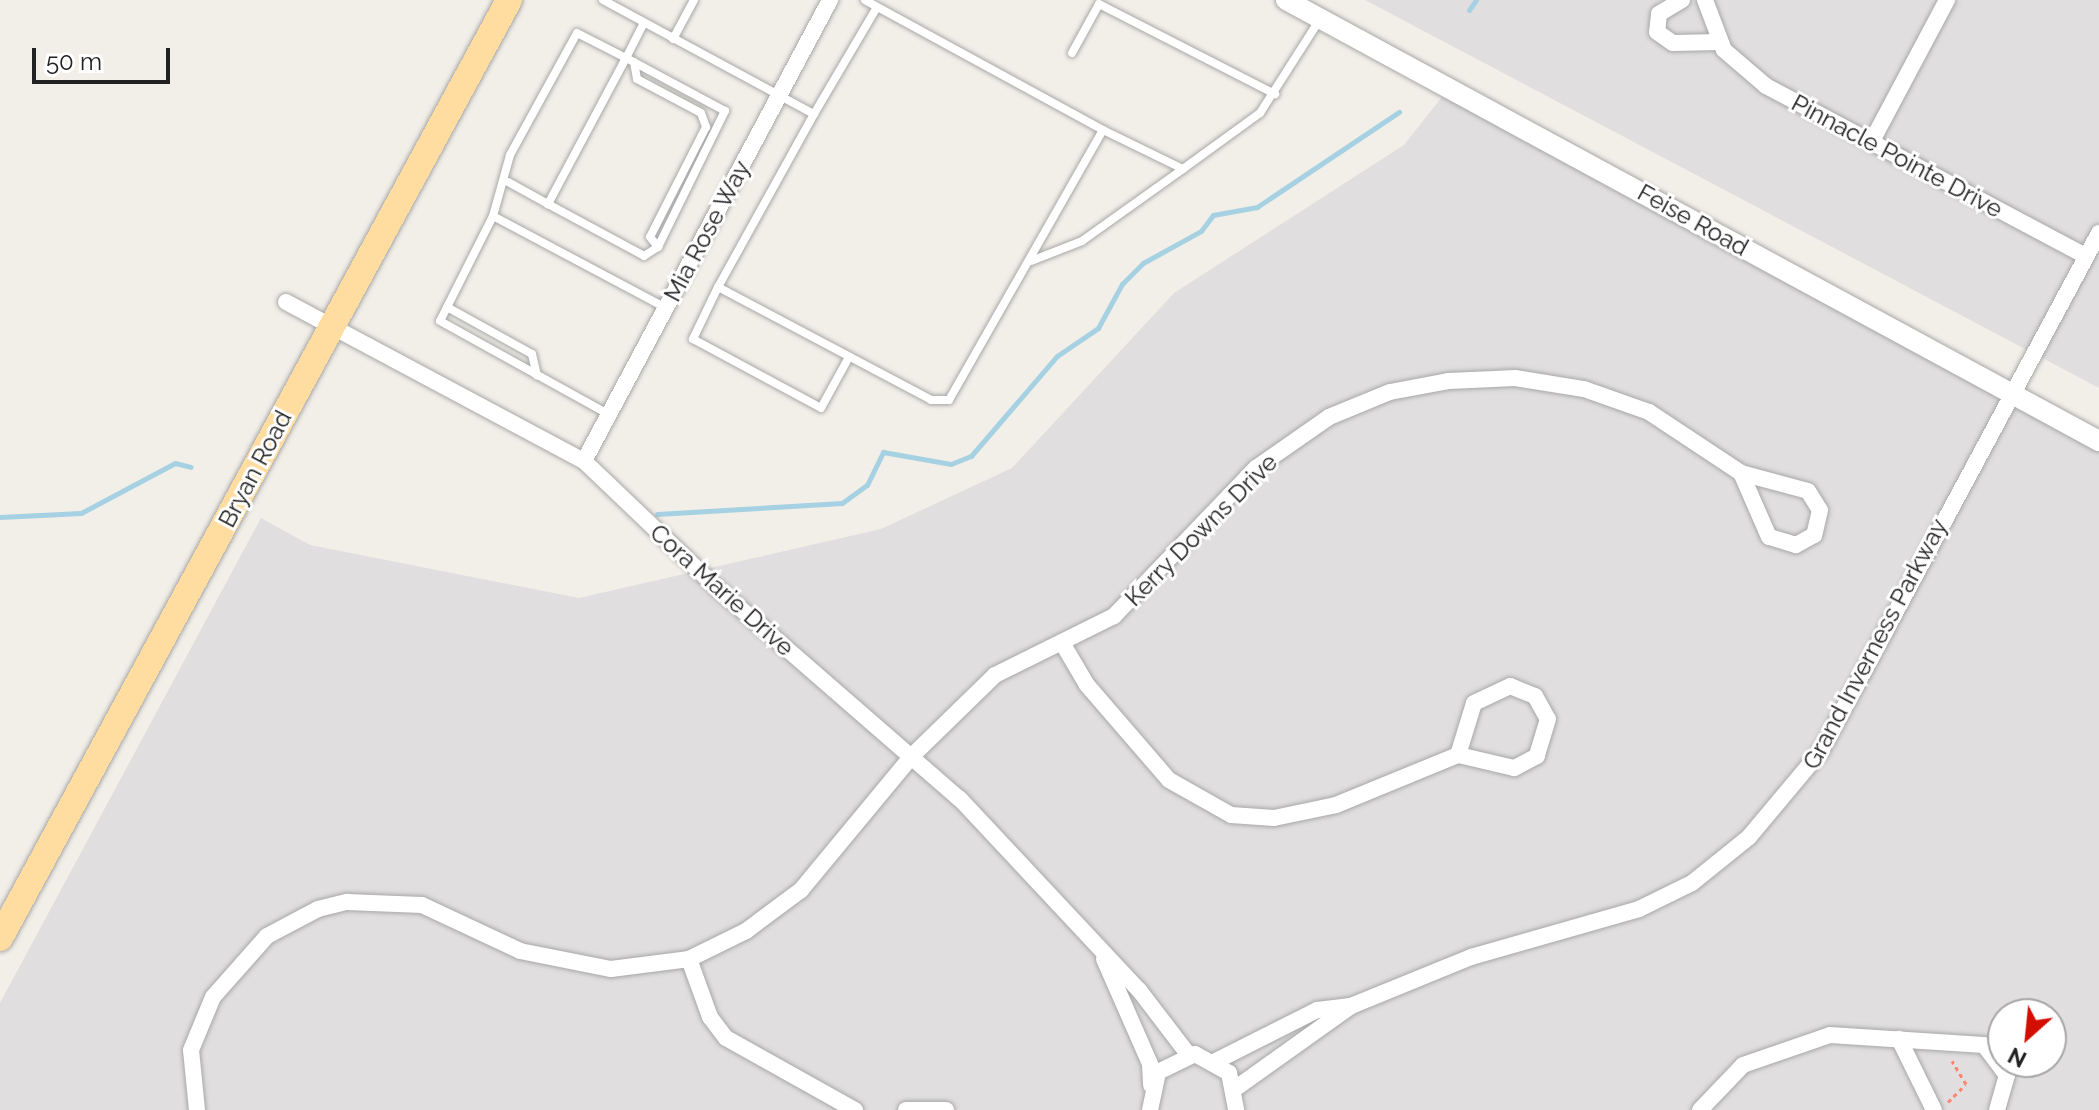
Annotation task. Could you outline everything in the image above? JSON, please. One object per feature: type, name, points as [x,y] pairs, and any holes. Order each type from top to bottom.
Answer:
[{"type":"main road","name":"Bryan Road","points":[[0,938],[506,3]]},
{"type":"street","name":"Mia Rose Way","points":[[584,461],[830,0]]},
{"type":"street","name":"Feise Road","points":[[1286,0],[2099,441]]},
{"type":"street","points":[[1682,0],[1659,14],[1657,32],[1673,43],[1720,42]]},
{"type":"street","name":"Pinnacle Pointe Drive","points":[[1705,0],[1720,42],[1766,86],[2086,256]]},
{"type":"street","points":[[1872,141],[1947,0]]},
{"type":"street","name":"Grand Inverness Parkway","points":[[1216,1061],[1317,1010],[1351,1006],[1471,957],[1639,909],[1692,883],[1749,837],[1821,751],[2010,393],[2099,233]]},
{"type":"street","name":"Cora Marie Drive","points":[[286,302],[584,461],[911,757],[1033,872],[1188,1054]]},
{"type":"street","name":"Kerry Downs Drive","points":[[689,959],[746,931],[801,890],[911,757],[995,675],[1064,646],[1150,586],[1256,468],[1329,417],[1390,392],[1515,378],[1584,389],[1649,412],[1741,473],[1808,491],[1820,510],[1814,535],[1796,545],[1769,537],[1741,473]]},
{"type":"street","points":[[1064,646],[1087,685],[1169,780],[1231,815],[1274,818],[1336,805],[1458,755],[1501,767],[1526,764],[1549,732],[1543,706],[1510,686],[1483,693],[1469,714],[1458,755]]},
{"type":"street","points":[[197,1110],[191,1050],[213,997],[267,936],[318,909],[347,902],[422,905],[520,951],[589,968],[689,959],[710,1017],[726,1038],[855,1110]]},
{"type":"street","name":"Cora Marie Drive","points":[[1102,954],[1150,1064],[1150,1110]]},
{"type":"street","name":"Grand Inverness Parkway","points":[[1237,1101],[1351,1006]]},
{"type":"street","points":[[1700,1110],[1743,1065],[1769,1051],[1830,1035],[1967,1041],[1991,1049],[2007,1075],[1997,1110]]},
{"type":"street","points":[[1899,1039],[1940,1108]]},
{"type":"street","points":[[1151,1085],[1162,1067],[1188,1054],[1216,1061],[1237,1101]]},
{"type":"street","points":[[906,1110],[946,1110]]},
{"type":"lane","points":[[603,0],[814,114]]},
{"type":"lane","points":[[673,39],[694,0]]},
{"type":"lane","points":[[865,0],[1103,130],[1183,169]]},
{"type":"lane","points":[[1072,53],[1099,4],[1275,94]]},
{"type":"lane","points":[[849,357],[821,408],[693,339],[718,287],[877,7]]},
{"type":"lane","points":[[1031,261],[1082,241],[1260,113],[1275,94],[1320,18]]},
{"type":"lane","points":[[548,204],[630,60],[644,23]]},
{"type":"lane","points":[[508,182],[644,256],[658,247],[725,111],[577,33],[510,155],[508,182],[440,321],[609,414]]},
{"type":"lane","points":[[630,60],[637,79],[701,113],[706,127],[650,237],[658,247]]},
{"type":"lane","points":[[718,287],[931,400],[949,400],[1103,130]]},
{"type":"lane","points":[[493,216],[666,308]]},
{"type":"lane","points":[[447,307],[532,354],[537,375]]},
{"type":"path","points":[[1940,1108],[1966,1084],[1947,1052]]},
{"type":"shaded area","points":[[1365,0],[2099,0],[2099,388]]},
{"type":"shaded area","points":[[1449,88],[2099,441],[2099,1110],[0,1110],[0,1003],[261,518],[310,545],[579,598],[881,529],[1012,468],[1174,293],[1404,145]]},
{"type":"waterway","points":[[1469,10],[1476,0]]},
{"type":"waterway","points":[[657,514],[842,503],[867,485],[883,452],[951,464],[971,456],[1057,356],[1098,328],[1122,284],[1143,263],[1201,231],[1213,215],[1257,207],[1399,112]]},
{"type":"waterway","points":[[0,517],[81,513],[175,463],[191,467]]}]
